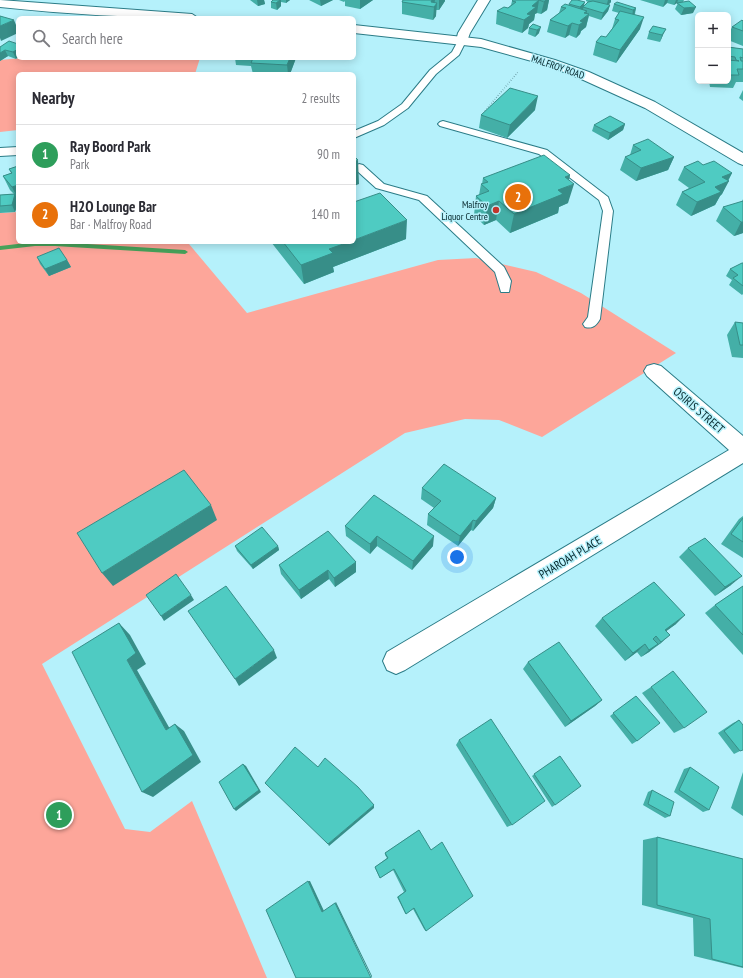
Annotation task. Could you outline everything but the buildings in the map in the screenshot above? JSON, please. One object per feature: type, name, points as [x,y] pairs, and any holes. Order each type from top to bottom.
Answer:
[{"type":"main road","points":[[462,41],[464,33],[484,0]]},
{"type":"main road","points":[[0,3],[43,8],[162,16]]},
{"type":"main road","name":"MALFROY ROAD","points":[[356,29],[402,32],[480,43],[522,54],[600,82],[678,120],[743,160]]},
{"type":"main road","points":[[0,152],[16,151]]},
{"type":"main road","name":"OSIRIS STREET","points":[[654,371],[743,450]]},
{"type":"main road","name":"PHAROAH PLACE","points":[[396,661],[743,450]]},
{"type":"lane","points":[[356,134],[380,123],[405,106],[433,72],[456,53],[462,41]]},
{"type":"lane","points":[[443,124],[543,152],[604,199],[608,211],[594,319],[589,324]]},
{"type":"lane","points":[[359,167],[380,186],[397,192],[423,198],[500,270],[505,281],[505,289]]},
{"type":"path","points":[[481,116],[522,67]]},
{"type":"shaded area","points":[[16,58],[16,60],[199,60],[196,72],[16,72],[16,130],[0,132],[0,60]]},
{"type":"shaded area","points":[[16,212],[16,244],[189,244],[247,313],[438,260],[476,258],[536,272],[581,293],[676,353],[542,437],[499,420],[465,419],[405,433],[42,664],[125,829],[150,832],[192,801],[267,978],[0,978],[0,213]]},
{"type":"waterway","points":[[0,248],[35,244],[55,244],[185,252]]},
{"type":"place","name":"H2O Lounge Bar","points":[[518,197]]},
{"type":"place","name":"Malfroy Liquor Centre","points":[[496,210]]},
{"type":"place","name":"Ray Boord Park","points":[[59,815]]}]
